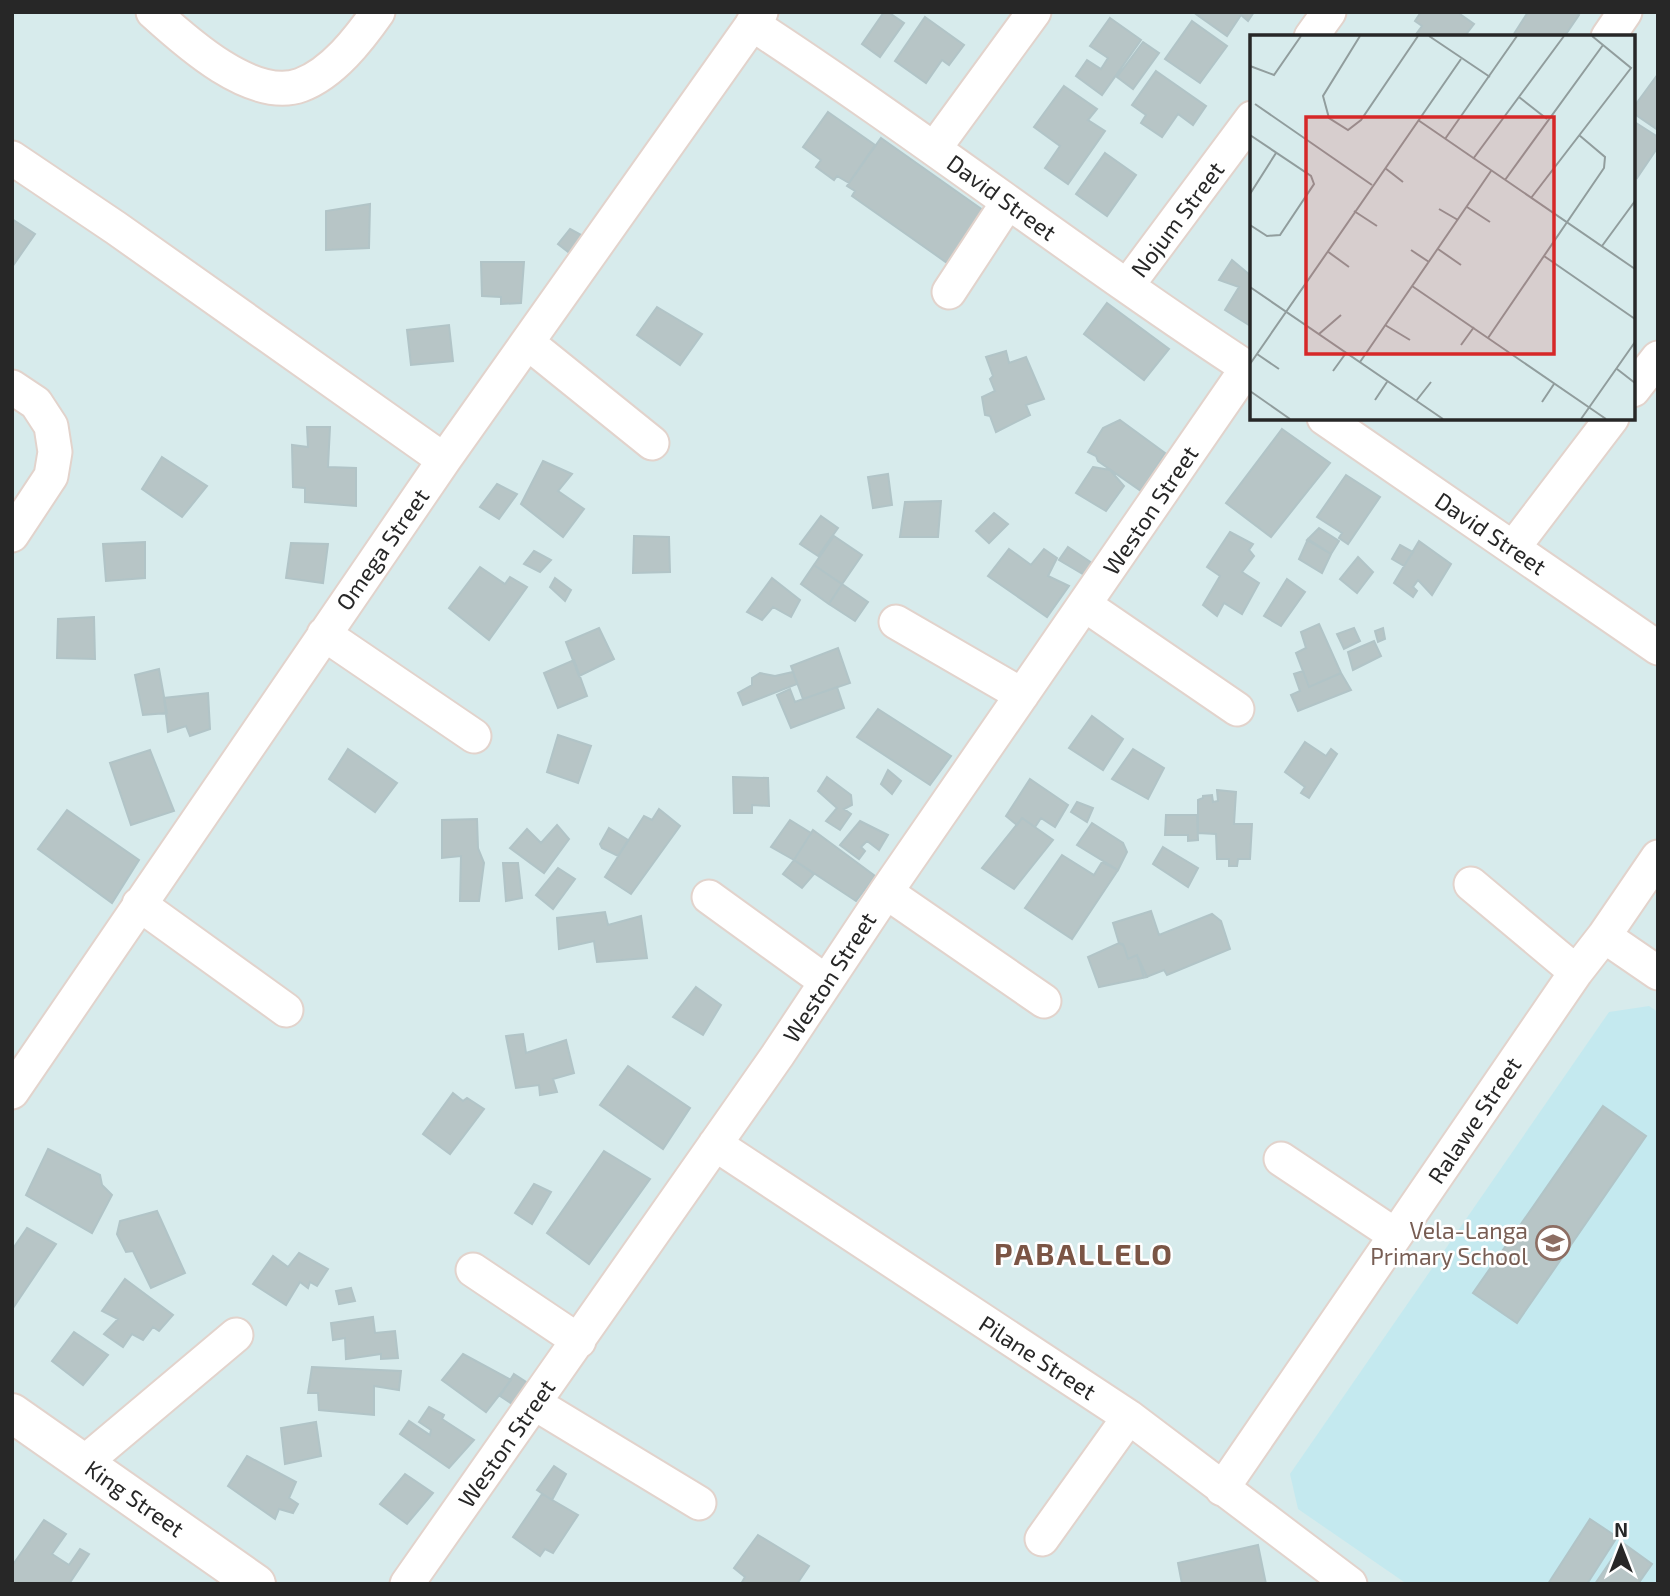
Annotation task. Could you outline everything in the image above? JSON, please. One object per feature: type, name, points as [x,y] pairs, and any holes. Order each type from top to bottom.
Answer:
[{"type":"street","points":[[153,12],[186,42],[246,80],[285,88],[299,86],[320,76],[378,12]]},
{"type":"street","points":[[934,149],[1034,12]]},
{"type":"street","points":[[1312,35],[1329,12]]},
{"type":"street","name":"David Street","points":[[756,18],[1008,202],[1250,370]]},
{"type":"street","name":"Omega Street","points":[[12,1092],[444,460],[756,18]]},
{"type":"street","name":"Nojum Street","points":[[1126,286],[1250,121]]},
{"type":"street","points":[[12,158],[116,228],[444,460]]},
{"type":"street","points":[[949,292],[1008,202]]},
{"type":"street","points":[[528,343],[652,443]]},
{"type":"street","points":[[1635,387],[1658,358]]},
{"type":"street","name":"Weston Street","points":[[407,1584],[777,1056],[886,892],[1250,370]]},
{"type":"street","points":[[12,387],[36,403],[51,426],[55,452],[51,476],[12,535]]},
{"type":"street","points":[[1513,548],[1610,420]]},
{"type":"street","name":"David Street","points":[[1335,421],[1658,648]]},
{"type":"street","points":[[1085,605],[1237,709]]},
{"type":"street","points":[[896,622],[1022,695]]},
{"type":"street","points":[[324,634],[474,736]]},
{"type":"street","name":"Ralawe Street","points":[[1222,1489],[1576,972],[1658,857]]},
{"type":"street","points":[[1471,884],[1576,972]]},
{"type":"street","points":[[886,892],[1044,1001]]},
{"type":"street","points":[[709,897],[825,981]]},
{"type":"street","points":[[139,904],[286,1010]]},
{"type":"street","points":[[1604,936],[1658,973]]},
{"type":"street","name":"Pilane Street","points":[[715,1144],[1129,1417],[1350,1584]]},
{"type":"street","points":[[1282,1159],[1395,1235]]},
{"type":"street","points":[[472,1270],[579,1341]]},
{"type":"street","points":[[85,1462],[236,1335]]},
{"type":"street","points":[[534,1403],[699,1503]]},
{"type":"street","name":"King Street","points":[[12,1413],[256,1584]]},
{"type":"street","points":[[1042,1539],[1129,1417]]},
{"type":"shaded area","name":"Vela-Langa Primary School","points":[[1649,1006],[1658,1012],[1658,1584],[1407,1584],[1298,1509],[1290,1474],[1609,1012]]},
{"type":"building","points":[[884,12],[904,23],[880,57],[862,44]]},
{"type":"building","points":[[1254,12],[1248,21],[1241,15],[1227,36],[1196,14]]},
{"type":"building","points":[[1421,12],[1457,12],[1474,24],[1466,35],[1415,35],[1422,26],[1415,21]]},
{"type":"building","points":[[1528,12],[1575,12],[1579,15],[1565,35],[1513,35]]},
{"type":"building","points":[[925,17],[964,45],[949,65],[942,60],[926,83],[895,61]]},
{"type":"building","points":[[1110,18],[1141,40],[1102,95],[1076,76],[1087,60],[1101,69],[1108,58],[1090,46]]},
{"type":"building","points":[[1192,21],[1227,46],[1200,83],[1165,59]]},
{"type":"building","points":[[1143,42],[1159,53],[1133,89],[1117,77]]},
{"type":"building","points":[[1156,71],[1206,106],[1193,125],[1178,114],[1162,137],[1141,123],[1146,115],[1132,105]]},
{"type":"building","points":[[1658,74],[1658,130],[1635,114],[1635,105]]},
{"type":"building","points":[[1064,86],[1097,109],[1088,120],[1105,131],[1068,184],[1045,168],[1060,146],[1034,127]]},
{"type":"building","points":[[828,112],[875,145],[849,183],[837,176],[834,180],[816,167],[821,160],[803,147]]},
{"type":"building","points":[[1635,122],[1658,137],[1658,147],[1637,178]]},
{"type":"building","points":[[881,138],[987,213],[950,265],[852,196],[855,191],[847,186]]},
{"type":"building","points":[[1105,153],[1136,175],[1107,216],[1076,194]]},
{"type":"building","points":[[370,204],[369,248],[326,250],[326,211]]},
{"type":"building","points":[[12,219],[35,234],[12,267]]},
{"type":"building","points":[[570,229],[585,237],[572,255],[558,244]]},
{"type":"building","points":[[1232,260],[1250,275],[1250,326],[1225,310],[1239,287],[1219,280]]},
{"type":"building","points":[[481,262],[524,262],[521,303],[501,304],[501,297],[482,296]]},
{"type":"building","points":[[1107,303],[1169,349],[1144,380],[1084,334]]},
{"type":"building","points":[[657,307],[702,334],[680,365],[637,335]]},
{"type":"building","points":[[449,325],[453,361],[411,365],[407,330]]},
{"type":"building","points":[[1006,351],[1009,363],[1026,357],[1044,399],[1026,405],[1030,415],[996,432],[990,416],[985,415],[982,397],[995,391],[986,357]]},
{"type":"building","points":[[1120,420],[1165,453],[1141,491],[1088,452],[1103,428]]},
{"type":"building","points":[[307,427],[330,427],[328,467],[356,468],[356,506],[305,502],[305,488],[293,487],[292,445],[308,447]]},
{"type":"building","points":[[1282,429],[1330,463],[1271,537],[1226,503]]},
{"type":"building","points":[[162,457],[207,486],[182,517],[142,489]]},
{"type":"building","points":[[543,461],[572,474],[558,491],[584,509],[563,537],[521,504]]},
{"type":"building","points":[[1093,467],[1110,470],[1124,486],[1106,511],[1076,493]]},
{"type":"building","points":[[888,474],[892,505],[873,508],[868,477]]},
{"type":"building","points":[[1346,475],[1380,497],[1348,544],[1339,538],[1342,533],[1317,517]]},
{"type":"building","points":[[497,484],[517,494],[499,519],[480,507]]},
{"type":"building","points":[[941,501],[938,537],[900,537],[905,502]]},
{"type":"building","points":[[994,513],[1008,524],[989,543],[976,531]]},
{"type":"building","points":[[821,516],[838,528],[818,556],[800,544]]},
{"type":"building","points":[[1319,528],[1339,541],[1331,554],[1307,540]]},
{"type":"building","points":[[1230,532],[1253,544],[1249,550],[1254,556],[1242,572],[1259,583],[1242,614],[1224,603],[1217,616],[1203,605],[1220,576],[1207,567]]},
{"type":"building","points":[[634,536],[669,537],[670,572],[633,573]]},
{"type":"building","points":[[834,536],[862,555],[842,584],[814,565]]},
{"type":"building","points":[[1308,539],[1331,554],[1322,573],[1299,559]]},
{"type":"building","points":[[1419,541],[1451,564],[1432,595],[1418,580],[1413,587],[1417,591],[1413,597],[1394,583]]},
{"type":"building","points":[[145,542],[145,578],[106,581],[103,544]]},
{"type":"building","points":[[291,543],[328,544],[323,583],[286,578]]},
{"type":"building","points":[[1400,545],[1413,552],[1404,566],[1392,559]]},
{"type":"building","points":[[1068,547],[1098,567],[1091,579],[1059,560]]},
{"type":"building","points":[[1009,549],[1031,565],[1044,549],[1057,558],[1048,576],[1069,586],[1047,617],[988,576]]},
{"type":"building","points":[[534,551],[551,560],[540,572],[524,564]]},
{"type":"building","points":[[1358,557],[1373,572],[1357,593],[1340,579]]},
{"type":"building","points":[[814,565],[842,584],[829,604],[801,584]]},
{"type":"building","points":[[480,567],[505,584],[510,577],[527,587],[489,640],[449,608]]},
{"type":"building","points":[[555,578],[571,590],[565,601],[550,587]]},
{"type":"building","points":[[772,578],[800,600],[791,617],[773,607],[762,620],[747,612]]},
{"type":"building","points":[[1287,579],[1305,592],[1281,626],[1264,616]]},
{"type":"building","points":[[842,584],[868,602],[855,621],[829,604]]},
{"type":"building","points":[[94,617],[95,659],[57,658],[58,619]]},
{"type":"building","points":[[1319,624],[1341,673],[1309,687],[1296,653],[1306,648],[1301,632]]},
{"type":"building","points":[[599,628],[614,659],[579,676],[566,642]]},
{"type":"building","points":[[1354,628],[1360,641],[1344,649],[1337,634]]},
{"type":"building","points":[[1383,628],[1385,639],[1378,642],[1375,631]]},
{"type":"building","points":[[1374,641],[1381,656],[1353,670],[1348,652]]},
{"type":"building","points":[[838,648],[850,683],[803,699],[791,666]]},
{"type":"building","points":[[574,660],[587,696],[558,708],[544,673]]},
{"type":"building","points":[[159,669],[167,713],[143,715],[135,675]]},
{"type":"building","points":[[1303,671],[1309,687],[1341,673],[1351,690],[1298,711],[1291,695],[1300,691],[1294,674]]},
{"type":"building","points":[[793,672],[797,684],[743,705],[738,693],[752,685],[752,678],[760,673],[775,676]]},
{"type":"building","points":[[837,687],[844,708],[791,728],[777,695],[790,689],[795,702]]},
{"type":"building","points":[[208,693],[210,729],[190,736],[186,726],[168,732],[164,698]]},
{"type":"building","points":[[878,709],[951,756],[930,785],[857,737]]},
{"type":"building","points":[[1092,716],[1123,739],[1103,770],[1069,748]]},
{"type":"building","points":[[558,735],[591,746],[578,783],[547,772]]},
{"type":"building","points":[[1305,742],[1326,756],[1331,749],[1337,754],[1309,798],[1301,793],[1305,787],[1285,772]]},
{"type":"building","points":[[348,749],[397,783],[375,812],[329,779]]},
{"type":"building","points":[[1133,749],[1164,768],[1148,799],[1112,779]]},
{"type":"building","points":[[150,750],[174,811],[131,825],[110,763]]},
{"type":"building","points":[[888,770],[901,781],[892,794],[881,784]]},
{"type":"building","points":[[733,777],[768,778],[769,806],[752,805],[752,813],[734,813]]},
{"type":"building","points":[[827,777],[851,795],[852,805],[844,809],[851,814],[840,830],[826,821],[837,808],[818,791]]},
{"type":"building","points":[[1030,779],[1068,805],[1055,827],[1041,818],[1035,827],[1022,818],[1017,825],[1006,816]]},
{"type":"building","points":[[1217,790],[1236,792],[1234,824],[1252,824],[1250,859],[1238,859],[1237,866],[1229,866],[1229,859],[1217,859],[1216,834],[1198,833],[1198,800],[1212,795],[1213,802],[1218,801]]},
{"type":"building","points":[[1077,802],[1093,808],[1087,822],[1071,812]]},
{"type":"building","points":[[659,809],[680,826],[631,894],[605,877],[644,816],[652,820]]},
{"type":"building","points":[[67,810],[139,860],[112,903],[38,849]]},
{"type":"building","points":[[1166,815],[1197,815],[1198,840],[1188,841],[1188,835],[1165,835]]},
{"type":"building","points":[[1022,818],[1053,840],[1014,889],[982,868]]},
{"type":"building","points":[[477,819],[478,848],[484,863],[479,901],[460,901],[461,856],[442,858],[442,820]]},
{"type":"building","points":[[790,820],[811,833],[794,860],[771,847]]},
{"type":"building","points":[[860,821],[888,835],[879,850],[867,841],[861,847],[865,851],[859,859],[840,845]]},
{"type":"building","points":[[1092,823],[1123,843],[1127,852],[1118,870],[1077,845]]},
{"type":"building","points":[[557,825],[569,839],[544,873],[510,848],[527,829],[541,843]]},
{"type":"building","points":[[609,828],[628,840],[618,856],[602,848],[600,844]]},
{"type":"building","points":[[813,830],[875,876],[856,901],[794,860]]},
{"type":"building","points":[[1163,847],[1198,868],[1188,887],[1153,864]]},
{"type":"building","points":[[1062,855],[1094,875],[1102,862],[1118,870],[1072,939],[1025,908]]},
{"type":"building","points":[[794,860],[814,874],[802,888],[783,874]]},
{"type":"building","points":[[503,863],[518,863],[522,898],[506,901]]},
{"type":"building","points":[[558,868],[575,879],[553,909],[536,895]]},
{"type":"building","points":[[1151,911],[1159,935],[1212,914],[1221,921],[1230,949],[1167,975],[1164,970],[1144,978],[1137,955],[1128,959],[1124,946],[1119,943],[1113,923]]},
{"type":"building","points":[[605,912],[608,925],[641,916],[647,958],[597,962],[594,941],[559,949],[557,918]]},
{"type":"building","points":[[1119,943],[1123,944],[1128,959],[1137,955],[1147,977],[1099,987],[1088,957]]},
{"type":"building","points":[[696,987],[721,1005],[703,1035],[673,1017]]},
{"type":"building","points":[[523,1034],[526,1053],[566,1040],[574,1073],[553,1079],[557,1092],[540,1095],[539,1085],[516,1088],[506,1036]]},
{"type":"building","points":[[628,1066],[690,1108],[663,1149],[600,1105]]},
{"type":"building","points":[[453,1093],[463,1101],[467,1098],[484,1109],[450,1154],[423,1134]]},
{"type":"building","points":[[1603,1106],[1646,1136],[1517,1323],[1473,1293]]},
{"type":"building","points":[[48,1149],[100,1175],[102,1185],[112,1195],[92,1233],[26,1195]]},
{"type":"building","points":[[604,1151],[650,1179],[589,1264],[547,1233]]},
{"type":"building","points":[[534,1184],[551,1192],[532,1224],[515,1213]]},
{"type":"building","points":[[157,1211],[185,1273],[151,1288],[133,1251],[126,1252],[117,1234],[120,1221]]},
{"type":"building","points":[[27,1228],[56,1244],[13,1308],[12,1250]]},
{"type":"building","points":[[299,1253],[328,1269],[317,1286],[310,1282],[308,1288],[300,1282],[286,1305],[253,1284],[273,1256],[288,1267]]},
{"type":"building","points":[[125,1279],[173,1315],[159,1331],[153,1327],[143,1340],[132,1334],[123,1347],[104,1334],[118,1319],[102,1311]]},
{"type":"building","points":[[351,1288],[355,1301],[339,1304],[336,1291]]},
{"type":"building","points":[[373,1317],[375,1333],[395,1331],[398,1358],[381,1359],[381,1354],[346,1359],[345,1338],[333,1340],[331,1323]]},
{"type":"building","points":[[74,1332],[108,1355],[83,1385],[52,1361]]},
{"type":"building","points":[[463,1354],[511,1380],[486,1412],[442,1380]]},
{"type":"building","points":[[312,1367],[401,1371],[399,1390],[374,1386],[374,1415],[319,1410],[318,1393],[308,1393]]},
{"type":"building","points":[[514,1374],[534,1387],[520,1409],[500,1396]]},
{"type":"building","points":[[429,1407],[444,1415],[442,1419],[474,1440],[449,1468],[400,1434],[409,1421],[430,1435],[431,1430],[419,1422]]},
{"type":"building","points":[[316,1422],[321,1456],[285,1464],[281,1428]]},
{"type":"building","points":[[247,1456],[296,1482],[289,1498],[298,1504],[293,1513],[279,1509],[275,1519],[228,1486]]},
{"type":"building","points":[[554,1466],[566,1474],[552,1500],[537,1490]]},
{"type":"building","points":[[405,1474],[433,1493],[407,1524],[380,1504]]},
{"type":"building","points":[[542,1494],[578,1515],[553,1553],[545,1549],[540,1556],[513,1537]]},
{"type":"building","points":[[1590,1519],[1617,1537],[1587,1584],[1548,1584]]},
{"type":"building","points":[[44,1520],[66,1534],[52,1554],[69,1565],[80,1549],[89,1554],[69,1584],[12,1584],[12,1566]]},
{"type":"building","points":[[758,1535],[809,1566],[797,1584],[741,1584],[745,1577],[734,1568]]},
{"type":"building","points":[[1623,1543],[1652,1564],[1638,1584],[1595,1584]]},
{"type":"building","points":[[1258,1545],[1266,1584],[1182,1584],[1178,1563]]},
{"type":"place","name":"Vela-Langa Primary School","points":[[1553,1243]]},
{"type":"district","name":"PABALLELO","points":[[1084,1253]]}]
